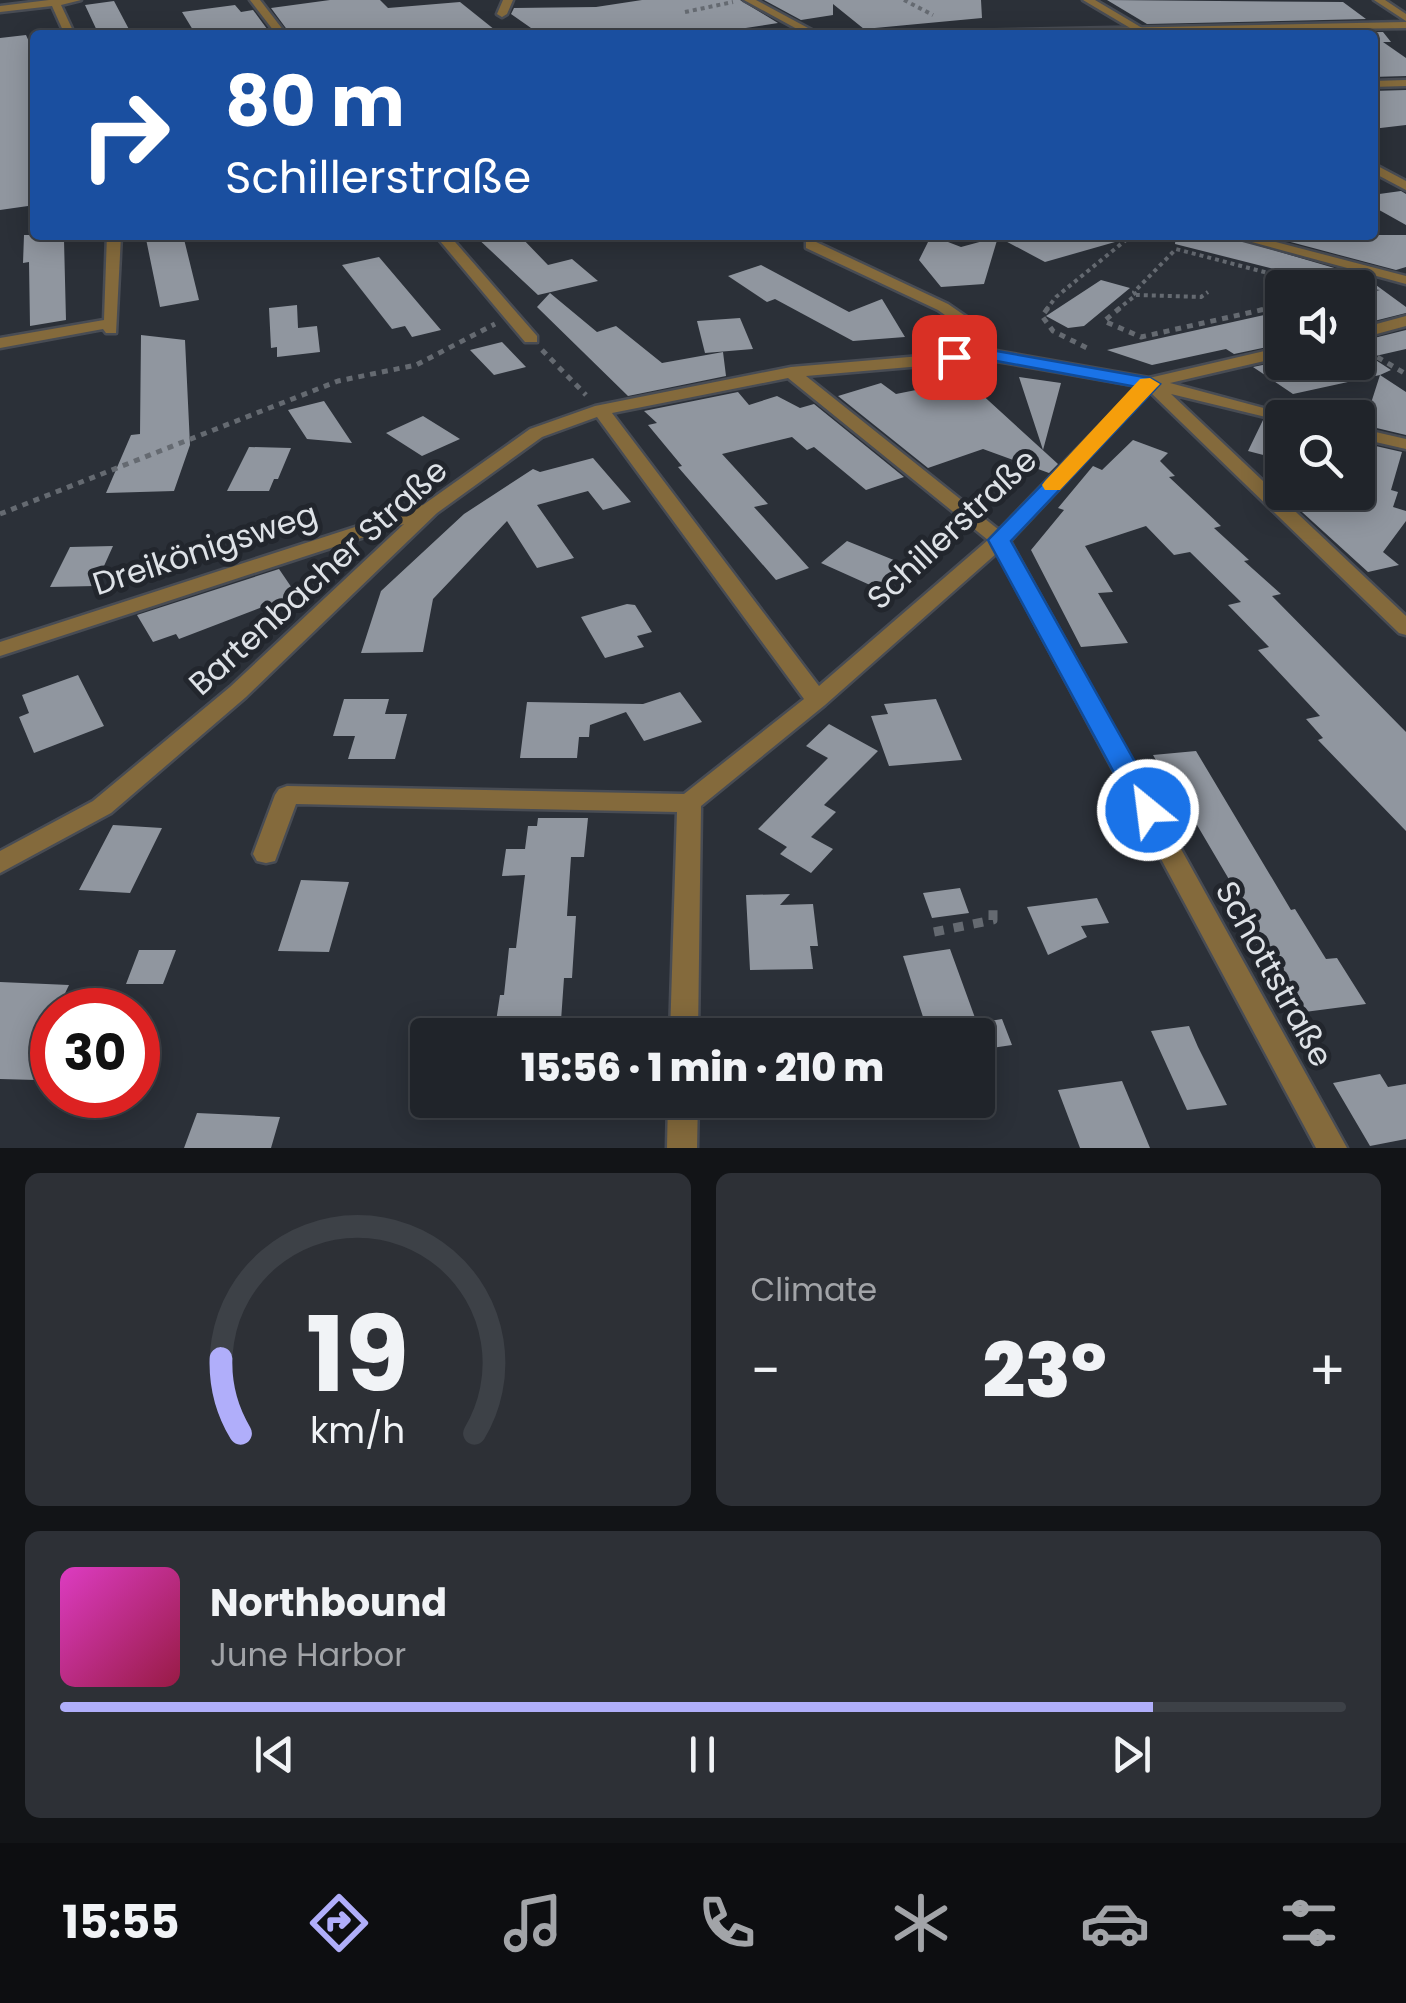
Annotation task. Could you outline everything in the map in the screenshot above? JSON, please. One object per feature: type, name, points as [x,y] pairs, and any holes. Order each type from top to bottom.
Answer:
[{"type":"street","points":[[0,9],[76,0]]},
{"type":"street","points":[[255,0],[278,30]]},
{"type":"street","points":[[502,14],[508,0]]},
{"type":"street","points":[[749,0],[806,30]]},
{"type":"street","points":[[1088,0],[1141,30]]},
{"type":"street","points":[[1379,0],[1406,22]]},
{"type":"street","points":[[54,1],[68,30]]},
{"type":"street","points":[[1096,30],[1406,22]]},
{"type":"street","points":[[1378,84],[1406,82]]},
{"type":"street","points":[[1378,170],[1406,186]]},
{"type":"street","points":[[0,343],[111,327],[114,240]]},
{"type":"street","points":[[446,240],[531,339]]},
{"type":"street","points":[[1251,240],[1406,280]]},
{"type":"street","points":[[811,245],[943,307],[972,327],[991,355]]},
{"type":"street","points":[[1375,329],[1406,321]]},
{"type":"street","name":"Bartenbacher Straße","points":[[0,862],[102,807],[238,692],[430,509],[536,433],[601,410],[791,372],[991,355],[1150,384],[1265,411]]},
{"type":"street","points":[[1150,384],[1265,356]]},
{"type":"street","name":"Schottstraße","points":[[791,372],[1000,540],[1332,1148]]},
{"type":"street","points":[[1150,384],[1406,628]]},
{"type":"street","name":"Schillerstraße","points":[[688,803],[818,700],[1000,540],[1150,384]]},
{"type":"street","points":[[601,410],[818,700]]},
{"type":"street","points":[[1375,437],[1406,444]]},
{"type":"street","name":"Dreikönigsweg","points":[[0,649],[430,509]]},
{"type":"street","points":[[266,854],[287,795],[688,803],[684,1018]]},
{"type":"street","points":[[682,1118],[682,1148]]},
{"type":"path","points":[[686,12],[749,0]]},
{"type":"path","points":[[1096,353],[1053,331],[1042,316],[1056,297],[1126,240]]},
{"type":"path","points":[[1136,295],[1134,292],[1176,250],[1265,272]]},
{"type":"path","points":[[1208,292],[1201,297],[1136,295],[1104,321],[1140,337],[1265,309]]},
{"type":"path","points":[[0,514],[205,430],[338,381],[416,365],[510,316]]},
{"type":"path","points":[[531,339],[601,410]]},
{"type":"path","points":[[1375,355],[1406,374]]},
{"type":"path","points":[[934,932],[993,920],[993,904]]},
{"type":"building","points":[[330,0],[380,0],[388,8],[460,2],[495,30],[287,30],[271,8]]},
{"type":"building","points":[[642,0],[740,0],[778,23],[732,30],[534,30],[511,14],[514,8],[596,7]]},
{"type":"building","points":[[764,0],[981,0],[982,18],[864,29],[833,4],[833,15],[801,20]]},
{"type":"building","points":[[1107,0],[1343,2],[1366,19],[1147,24]]},
{"type":"building","points":[[114,1],[129,30],[97,30],[85,5]]},
{"type":"building","points":[[235,5],[241,12],[253,10],[268,30],[193,30],[182,12]]},
{"type":"building","points":[[1378,32],[1383,32],[1391,42],[1383,42],[1406,58],[1406,76],[1378,77]]},
{"type":"building","points":[[26,35],[30,44],[30,206],[0,210],[0,38]]},
{"type":"building","points":[[1406,90],[1406,125],[1378,128],[1378,91]]},
{"type":"building","points":[[1401,191],[1406,194],[1406,225],[1378,209],[1378,194]]},
{"type":"building","points":[[24,235],[30,235],[30,240],[64,240],[66,320],[30,326],[29,262],[23,263]]},
{"type":"building","points":[[1378,235],[1406,235],[1406,267],[1396,270],[1283,240],[1378,240]]},
{"type":"building","points":[[146,240],[184,240],[199,300],[160,307]]},
{"type":"building","points":[[479,240],[524,240],[548,265],[572,259],[598,281],[538,295]]},
{"type":"building","points":[[997,240],[984,284],[941,287],[919,260],[928,242],[961,247]]},
{"type":"building","points":[[1003,240],[1115,240],[1115,242],[1045,262]]},
{"type":"building","points":[[1175,240],[1239,240],[1341,270],[1278,270],[1175,244]]},
{"type":"building","points":[[379,257],[441,330],[412,337],[405,326],[392,329],[342,265]]},
{"type":"building","points":[[761,265],[849,312],[882,299],[905,337],[853,341],[775,299],[767,302],[728,276]]},
{"type":"building","points":[[1101,280],[1130,288],[1084,326],[1068,328],[1046,316]]},
{"type":"building","points":[[1375,284],[1406,307],[1406,313],[1375,321],[1375,291],[1380,290],[1375,289]]},
{"type":"building","points":[[550,293],[597,332],[616,326],[662,363],[723,352],[726,376],[628,396],[537,307]]},
{"type":"building","points":[[297,305],[298,328],[317,326],[320,352],[277,357],[277,347],[271,348],[269,308]]},
{"type":"building","points":[[1265,315],[1265,348],[1234,354],[1226,349],[1152,365],[1107,350]]},
{"type":"building","points":[[740,318],[753,349],[705,353],[697,321]]},
{"type":"building","points":[[1406,330],[1406,349],[1375,356],[1375,338]]},
{"type":"building","points":[[141,335],[185,340],[190,445],[174,491],[106,493],[131,435],[140,434]]},
{"type":"building","points":[[502,342],[526,367],[494,375],[470,350]]},
{"type":"building","points":[[1375,360],[1391,370],[1375,376]]},
{"type":"building","points":[[1265,365],[1265,375],[1253,367]]},
{"type":"building","points":[[1380,375],[1406,392],[1406,435],[1375,428],[1372,400]]},
{"type":"building","points":[[1019,377],[1061,383],[1043,450]]},
{"type":"building","points":[[966,380],[1058,464],[1049,473],[983,449],[928,468],[838,396],[881,383],[896,394]]},
{"type":"building","points":[[1272,380],[1357,380],[1293,394]]},
{"type":"building","points":[[738,392],[749,405],[777,396],[800,408],[814,404],[904,477],[866,490],[814,447],[807,450],[792,437],[722,454],[768,504],[754,507],[809,568],[776,580],[678,467],[682,466],[648,425],[657,423],[644,411]]},
{"type":"building","points":[[324,401],[352,443],[307,439],[288,410]]},
{"type":"building","points":[[423,416],[460,439],[422,456],[386,433]]},
{"type":"building","points":[[1263,420],[1265,420],[1265,456],[1248,451]]},
{"type":"building","points":[[1133,440],[1168,453],[1160,461],[1175,476],[1169,477],[1221,526],[1214,528],[1249,560],[1244,561],[1281,594],[1272,596],[1406,732],[1406,831],[1318,740],[1323,738],[1306,719],[1320,716],[1258,650],[1269,647],[1228,605],[1241,602],[1190,552],[1174,555],[1146,526],[1085,546],[1113,592],[1098,593],[1128,643],[1081,647],[1031,550],[1064,510],[1058,508],[1093,466],[1102,470]]},
{"type":"building","points":[[1375,446],[1402,452],[1391,490],[1398,492],[1393,507],[1406,511],[1406,521],[1383,552],[1399,565],[1368,572],[1302,512],[1375,510]]},
{"type":"building","points":[[249,447],[291,448],[269,491],[227,491]]},
{"type":"building","points":[[593,458],[631,502],[603,510],[588,491],[537,505],[574,558],[537,568],[507,521],[433,599],[423,652],[361,653],[381,591],[464,514],[533,469],[540,472]]},
{"type":"building","points":[[847,541],[906,565],[885,585],[875,581],[870,585],[821,563]]},
{"type":"building","points":[[113,546],[95,586],[50,587],[70,547]]},
{"type":"building","points":[[279,569],[296,594],[179,639],[176,634],[153,642],[137,615]]},
{"type":"building","points":[[635,605],[652,632],[637,636],[644,647],[605,658],[581,617]]},
{"type":"building","points":[[78,675],[104,726],[34,753],[19,717],[29,713],[22,695]]},
{"type":"building","points":[[680,692],[702,722],[644,741],[626,712],[590,725],[589,737],[579,737],[577,758],[520,758],[527,702],[643,704]]},
{"type":"building","points":[[344,699],[389,699],[385,714],[407,714],[395,759],[348,759],[355,736],[333,736]]},
{"type":"building","points":[[936,699],[962,760],[889,766],[871,716],[888,714],[884,704]]},
{"type":"building","points":[[829,724],[878,751],[824,805],[836,812],[811,837],[833,849],[811,873],[780,854],[787,847],[758,829],[828,758],[806,746]]},
{"type":"building","points":[[1196,751],[1291,910],[1295,909],[1326,959],[1337,958],[1366,1004],[1297,1013],[1240,916],[1250,915],[1153,755]]},
{"type":"building","points":[[538,818],[588,818],[584,857],[571,857],[567,916],[576,916],[572,978],[564,978],[561,1018],[497,1018],[500,995],[504,995],[509,948],[516,948],[525,875],[502,876],[506,849],[525,849],[528,826],[537,826]]},
{"type":"building","points":[[113,825],[162,828],[130,893],[79,890]]},
{"type":"building","points":[[301,880],[349,882],[329,952],[278,951]]},
{"type":"building","points":[[960,888],[969,913],[932,918],[923,893]]},
{"type":"building","points":[[790,894],[780,905],[813,904],[818,946],[810,946],[813,969],[750,970],[746,895]]},
{"type":"building","points":[[1097,898],[1109,923],[1081,926],[1087,937],[1048,955],[1027,907]]},
{"type":"building","points":[[950,949],[975,1018],[923,1018],[903,956]]},
{"type":"building","points":[[139,950],[176,950],[163,984],[126,984]]},
{"type":"building","points":[[0,982],[69,985],[30,988],[30,1080],[0,1079]]},
{"type":"building","points":[[1002,1019],[1012,1045],[995,1048],[995,1020]]},
{"type":"building","points":[[1189,1026],[1227,1105],[1187,1110],[1151,1031]]},
{"type":"building","points":[[1380,1074],[1388,1087],[1406,1084],[1406,1139],[1370,1146],[1333,1083]]},
{"type":"building","points":[[1122,1081],[1150,1148],[1080,1148],[1058,1090]]},
{"type":"building","points":[[197,1113],[280,1117],[271,1148],[184,1148]]},
{"type":"slow traffic","points":[[1052,485],[1150,384],[1147,383]]},
{"type":"route","points":[[954,357],[991,355],[1150,384],[1000,540],[1148,810]]}]
